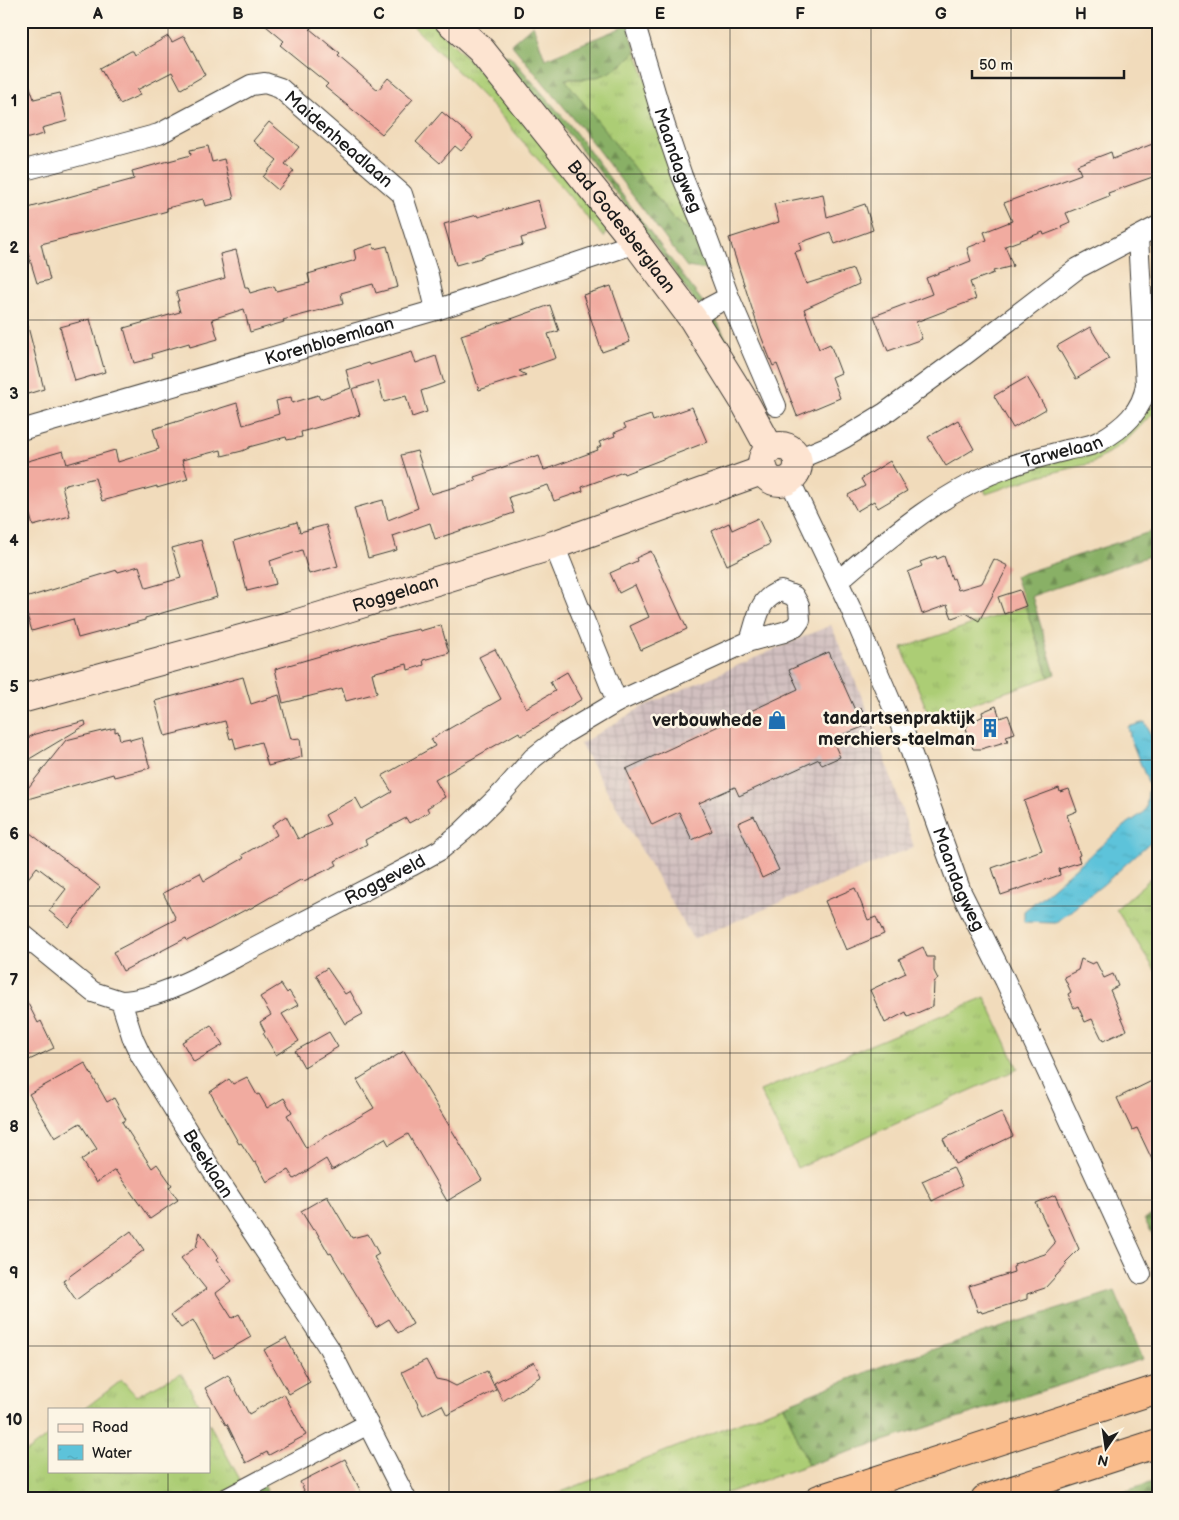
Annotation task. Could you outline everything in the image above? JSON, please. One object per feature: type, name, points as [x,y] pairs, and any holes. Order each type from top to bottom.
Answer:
[{"type":"highway","points":[[819,1499],[1158,1389]]},
{"type":"highway","points":[[985,1499],[1158,1443]]},
{"type":"street","name":"Bad Godesberglaan","points":[[449,21],[481,50],[636,243],[693,319],[744,401],[767,460]]},
{"type":"street","name":"Maandagweg","points":[[634,21],[676,160],[729,297],[776,406]]},
{"type":"street","name":"Maidenheadlaan","points":[[21,171],[159,134],[251,85],[265,83],[280,88],[402,194],[428,275],[436,310]]},
{"type":"street","points":[[767,460],[781,446],[786,447],[791,450],[793,469],[885,413],[1078,268],[1158,226]]},
{"type":"street","name":"Tarwelaan","points":[[838,581],[901,528],[948,497],[981,479],[1009,467],[1099,441],[1117,430],[1133,414],[1143,401],[1146,384],[1138,237]]},
{"type":"street","name":"Korenbloemlaan","points":[[21,430],[436,310],[636,243]]},
{"type":"street","points":[[693,319],[729,297]]},
{"type":"street","name":"Roggelaan","points":[[21,699],[292,625],[554,545],[767,460]]},
{"type":"street","name":"Maandagweg","points":[[793,469],[838,581],[905,735],[961,892],[1009,989],[1141,1274]]},
{"type":"street","points":[[554,545],[616,702]]},
{"type":"street","name":"Roggeveld","points":[[121,1001],[132,1001],[150,997],[193,979],[440,850],[463,831],[502,793],[533,758],[565,733],[616,702],[750,640]]},
{"type":"street","points":[[21,933],[93,992],[121,1001]]},
{"type":"street","name":"Beeklaan","points":[[121,1001],[133,1039],[141,1056],[206,1161],[329,1348],[406,1499]]},
{"type":"street","points":[[226,1499],[368,1424]]},
{"type":"shaded area","points":[[831,625],[874,725],[914,847],[693,939],[580,744],[642,707]]},
{"type":"green space","points":[[408,21],[430,21],[477,68],[606,217],[610,227],[604,237],[495,109]]},
{"type":"green space","points":[[533,25],[545,59],[628,25],[636,51],[625,62],[607,73],[593,78],[565,79],[675,221],[690,230],[703,242],[713,271],[687,267],[578,124],[511,44]]},
{"type":"green space","points":[[636,51],[703,242],[690,230],[675,221],[564,79],[586,79],[622,65]]},
{"type":"green space","points":[[505,55],[510,56],[569,124],[705,305],[696,303],[649,236],[599,171],[501,59]]},
{"type":"green space","points":[[713,314],[761,403],[757,405],[701,318]]},
{"type":"green space","points":[[1153,406],[1158,406],[1158,414],[1155,413],[1148,418],[1127,440],[1093,463],[1039,476],[986,494],[983,486]]},
{"type":"green space","points":[[1153,531],[1158,539],[1158,553],[1032,596],[1055,674],[1049,677],[1015,576]]},
{"type":"green space","points":[[1026,606],[1049,677],[930,718],[902,648]]},
{"type":"green space","points":[[1158,872],[1158,975],[1116,909]]},
{"type":"green space","points":[[985,997],[1018,1069],[797,1168],[760,1091]]},
{"type":"green space","points":[[1158,1212],[1158,1244],[1144,1219]]},
{"type":"green space","points":[[1115,1291],[1143,1359],[808,1465],[784,1405],[887,1364]]},
{"type":"green space","points":[[181,1373],[200,1408],[85,1408],[122,1380],[136,1396]]},
{"type":"green space","points":[[784,1405],[808,1465],[709,1499],[543,1499]]},
{"type":"green space","points":[[210,1425],[242,1483],[211,1499],[21,1499],[21,1456],[48,1436],[48,1472],[210,1472]]},
{"type":"green space","points":[[1158,1480],[1158,1499],[1103,1499]]},
{"type":"green space","points":[[263,1485],[271,1499],[238,1499]]},
{"type":"water","points":[[1145,722],[1158,752],[1158,835],[1105,883],[1056,923],[1024,922],[1024,911],[1124,826],[1143,813],[1146,808],[1149,785],[1131,740],[1128,727]]},
{"type":"building","points":[[260,21],[317,21],[310,29],[378,90],[388,78],[413,99],[382,134],[325,87],[328,84],[280,45],[284,41]]},
{"type":"building","points":[[168,36],[172,42],[184,36],[205,75],[181,89],[172,72],[137,90],[140,95],[120,104],[100,68],[131,51],[135,55]]},
{"type":"building","points":[[21,69],[24,69],[34,99],[60,93],[67,121],[42,128],[44,134],[25,139],[21,127]]},
{"type":"building","points":[[442,112],[473,138],[461,151],[455,146],[440,163],[416,142]]},
{"type":"building","points":[[269,122],[299,147],[285,164],[294,171],[278,190],[263,177],[277,160],[253,141]]},
{"type":"building","points":[[1158,142],[1158,175],[1108,193],[1109,196],[1066,213],[1070,222],[1061,226],[1062,228],[1044,235],[1043,232],[1005,246],[1013,266],[993,271],[994,273],[970,282],[976,299],[916,322],[922,339],[888,351],[874,316],[932,294],[926,278],[971,261],[967,248],[987,240],[984,232],[1012,221],[1004,203],[1081,174],[1077,165],[1111,152],[1113,159]]},
{"type":"building","points":[[208,146],[212,162],[224,159],[234,199],[205,206],[203,199],[167,208],[167,211],[143,218],[41,244],[50,280],[37,283],[21,230],[21,210],[134,179],[132,171],[191,155],[190,150]]},
{"type":"building","points":[[823,194],[827,217],[865,204],[873,230],[835,244],[830,232],[799,243],[801,250],[795,252],[806,284],[853,269],[859,284],[804,309],[819,349],[830,344],[841,373],[832,377],[840,398],[797,416],[777,364],[773,366],[761,336],[729,238],[779,222],[774,204]]},
{"type":"building","points":[[538,200],[546,231],[521,238],[523,245],[456,265],[444,224],[477,215],[478,217]]},
{"type":"building","points":[[373,244],[374,249],[387,246],[398,287],[376,293],[373,284],[341,293],[343,304],[283,320],[284,322],[250,332],[244,309],[212,319],[218,339],[190,347],[189,343],[152,354],[153,358],[134,363],[124,328],[180,312],[176,292],[225,278],[220,254],[236,250],[245,287],[248,287],[250,293],[274,286],[276,291],[310,283],[308,274],[356,260],[354,250]]},
{"type":"building","points":[[611,286],[630,342],[602,352],[583,295]]},
{"type":"building","points":[[550,305],[559,331],[548,334],[556,358],[519,371],[526,375],[479,390],[461,335]]},
{"type":"building","points":[[90,319],[105,372],[75,381],[60,327]]},
{"type":"building","points":[[27,323],[44,389],[21,396],[21,324]]},
{"type":"building","points":[[1090,327],[1109,359],[1076,379],[1057,346]]},
{"type":"building","points":[[412,352],[416,363],[436,356],[444,383],[421,391],[427,412],[412,417],[406,396],[384,402],[378,381],[352,389],[360,415],[301,432],[302,437],[287,440],[286,437],[222,456],[221,450],[182,460],[188,479],[102,501],[95,478],[62,486],[70,516],[33,526],[21,482],[21,463],[63,451],[67,464],[115,450],[118,462],[159,449],[153,429],[237,403],[243,425],[279,414],[276,401],[291,397],[292,403],[318,395],[320,399],[351,388],[346,370]]},
{"type":"building","points":[[1027,377],[1046,409],[1013,428],[994,396]]},
{"type":"building","points":[[692,407],[707,442],[624,474],[623,472],[582,487],[583,491],[554,501],[548,485],[509,497],[514,513],[435,539],[430,523],[393,536],[397,550],[368,558],[354,508],[383,500],[388,520],[418,508],[401,455],[417,451],[431,494],[476,481],[474,477],[533,457],[539,456],[544,470],[598,450],[597,448],[601,446],[599,442],[615,436],[614,433],[626,428],[624,424],[651,415],[653,421]]},
{"type":"building","points":[[958,420],[974,449],[946,466],[928,437]]},
{"type":"building","points":[[890,461],[907,491],[878,508],[874,501],[857,511],[848,495],[865,486],[861,479]]},
{"type":"building","points":[[758,518],[770,544],[727,565],[712,531],[729,523],[732,530]]},
{"type":"building","points":[[297,522],[300,532],[326,525],[338,566],[309,574],[302,550],[270,561],[276,584],[247,591],[234,541]]},
{"type":"building","points":[[201,540],[217,597],[145,618],[145,620],[78,638],[73,619],[32,631],[22,599],[117,570],[118,572],[139,566],[146,588],[181,578],[172,548]]},
{"type":"building","points":[[651,551],[687,629],[641,650],[630,626],[649,617],[635,585],[619,593],[610,573],[637,561],[636,558]]},
{"type":"building","points":[[936,556],[937,559],[944,556],[958,590],[982,583],[994,559],[1008,566],[979,621],[966,613],[952,618],[947,605],[922,614],[908,572],[922,566],[920,562]]},
{"type":"building","points":[[1020,590],[1026,606],[1004,614],[998,597]]},
{"type":"building","points":[[441,625],[449,653],[423,660],[424,665],[408,670],[407,664],[372,673],[377,693],[346,701],[342,688],[283,703],[275,669],[389,636],[419,629],[420,631]]},
{"type":"building","points":[[495,649],[526,708],[555,691],[550,682],[567,672],[582,699],[521,736],[519,732],[435,780],[445,797],[427,808],[429,812],[409,823],[406,818],[365,840],[367,844],[335,861],[337,865],[304,881],[302,879],[246,911],[187,941],[186,938],[123,971],[113,952],[176,919],[163,893],[200,873],[204,881],[244,858],[242,855],[277,835],[272,825],[286,816],[298,839],[330,824],[325,815],[356,798],[362,809],[392,792],[382,776],[435,746],[431,739],[501,699],[479,657]]},
{"type":"building","points":[[829,652],[855,710],[861,708],[868,725],[832,739],[840,757],[822,765],[819,759],[739,796],[735,787],[699,803],[712,831],[692,840],[679,812],[652,825],[626,769],[798,689],[789,670]]},
{"type":"building","points":[[243,677],[251,704],[279,695],[291,739],[300,738],[302,757],[268,766],[261,742],[236,749],[233,738],[230,739],[225,721],[165,736],[155,701]]},
{"type":"building","name":"tandartsenpraktijk merchiers-taelman","points":[[996,706],[1000,718],[1008,715],[1015,733],[1006,736],[1008,741],[981,749],[973,749],[966,728],[970,723],[983,716],[982,712]]},
{"type":"building","points":[[85,721],[86,725],[21,764],[21,742],[35,734]]},
{"type":"building","points":[[115,728],[115,732],[118,731],[120,740],[141,737],[150,768],[114,777],[113,774],[21,801],[21,797],[66,740]]},
{"type":"building","points":[[1059,788],[1060,792],[1069,789],[1077,811],[1067,815],[1080,855],[1078,856],[1080,862],[1059,869],[1060,875],[1001,895],[992,868],[1042,850],[1024,801]]},
{"type":"building","points":[[754,816],[779,870],[762,878],[738,823]]},
{"type":"building","points":[[30,833],[100,887],[69,927],[49,911],[66,889],[37,867],[21,887],[21,845]]},
{"type":"building","points":[[855,888],[868,920],[876,917],[884,934],[846,950],[825,901]]},
{"type":"building","points":[[923,947],[927,957],[934,957],[934,971],[938,979],[934,982],[933,1006],[908,1017],[906,1012],[885,1023],[870,990],[906,973],[899,959]]},
{"type":"building","points":[[1081,959],[1092,964],[1096,962],[1104,978],[1113,974],[1118,986],[1110,990],[1127,1030],[1103,1041],[1092,1019],[1085,1022],[1078,1006],[1074,1008],[1068,994],[1071,992],[1064,977],[1078,970]]},
{"type":"building","points":[[327,968],[345,994],[350,991],[363,1014],[345,1024],[316,975]]},
{"type":"building","points":[[281,984],[287,993],[289,991],[298,1005],[282,1014],[299,1041],[276,1055],[263,1033],[265,1032],[260,1022],[271,1015],[260,997]]},
{"type":"building","points":[[21,990],[38,1023],[41,1021],[54,1048],[21,1064]]},
{"type":"building","points":[[211,1025],[223,1045],[194,1062],[182,1042]]},
{"type":"building","points":[[329,1032],[338,1047],[304,1067],[295,1051]]},
{"type":"building","points":[[404,1051],[482,1180],[447,1201],[408,1134],[389,1145],[385,1138],[332,1170],[326,1159],[294,1179],[288,1170],[267,1182],[256,1162],[254,1163],[241,1143],[239,1144],[210,1092],[229,1079],[233,1084],[247,1077],[267,1108],[284,1098],[292,1112],[287,1115],[306,1148],[374,1108],[357,1080]]},
{"type":"building","points":[[85,1063],[107,1102],[114,1098],[126,1120],[122,1122],[152,1168],[157,1164],[172,1185],[169,1187],[178,1200],[150,1219],[115,1170],[96,1183],[81,1160],[97,1149],[80,1123],[55,1138],[29,1094]]},
{"type":"building","points":[[1158,1078],[1158,1172],[1137,1128],[1132,1130],[1117,1098]]},
{"type":"building","points":[[1001,1112],[1013,1136],[955,1164],[943,1139]]},
{"type":"building","points":[[953,1167],[962,1186],[932,1201],[922,1181]]},
{"type":"building","points":[[1055,1195],[1079,1249],[1045,1288],[1027,1294],[1027,1299],[982,1313],[981,1311],[978,1312],[969,1286],[1014,1272],[1014,1264],[1045,1254],[1055,1243],[1036,1203]]},
{"type":"building","points":[[327,1196],[352,1238],[368,1234],[379,1254],[374,1257],[413,1324],[398,1333],[389,1319],[376,1327],[331,1253],[329,1254],[315,1229],[313,1230],[301,1211]]},
{"type":"building","points":[[131,1231],[144,1250],[76,1300],[63,1281]]},
{"type":"building","points":[[200,1232],[218,1258],[216,1260],[232,1281],[216,1293],[232,1318],[239,1314],[251,1337],[214,1358],[193,1320],[181,1328],[171,1315],[206,1289],[181,1258],[196,1247]]},
{"type":"building","points":[[286,1338],[310,1382],[289,1394],[264,1350]]},
{"type":"building","points":[[426,1360],[436,1379],[456,1386],[487,1371],[496,1390],[447,1415],[442,1405],[423,1415],[402,1372]]},
{"type":"building","points":[[534,1362],[541,1376],[503,1401],[494,1383]]},
{"type":"building","points":[[228,1375],[249,1414],[284,1394],[306,1435],[269,1455],[267,1452],[246,1463],[227,1424],[205,1388]]},
{"type":"building","points":[[345,1459],[362,1494],[353,1499],[298,1499],[304,1490],[300,1482]]},
{"type":"place","name":"verbouwhede","points":[[777,720]]},
{"type":"place","name":"tandartsenpraktijk merchiers-taelman","points":[[990,728]]}]
